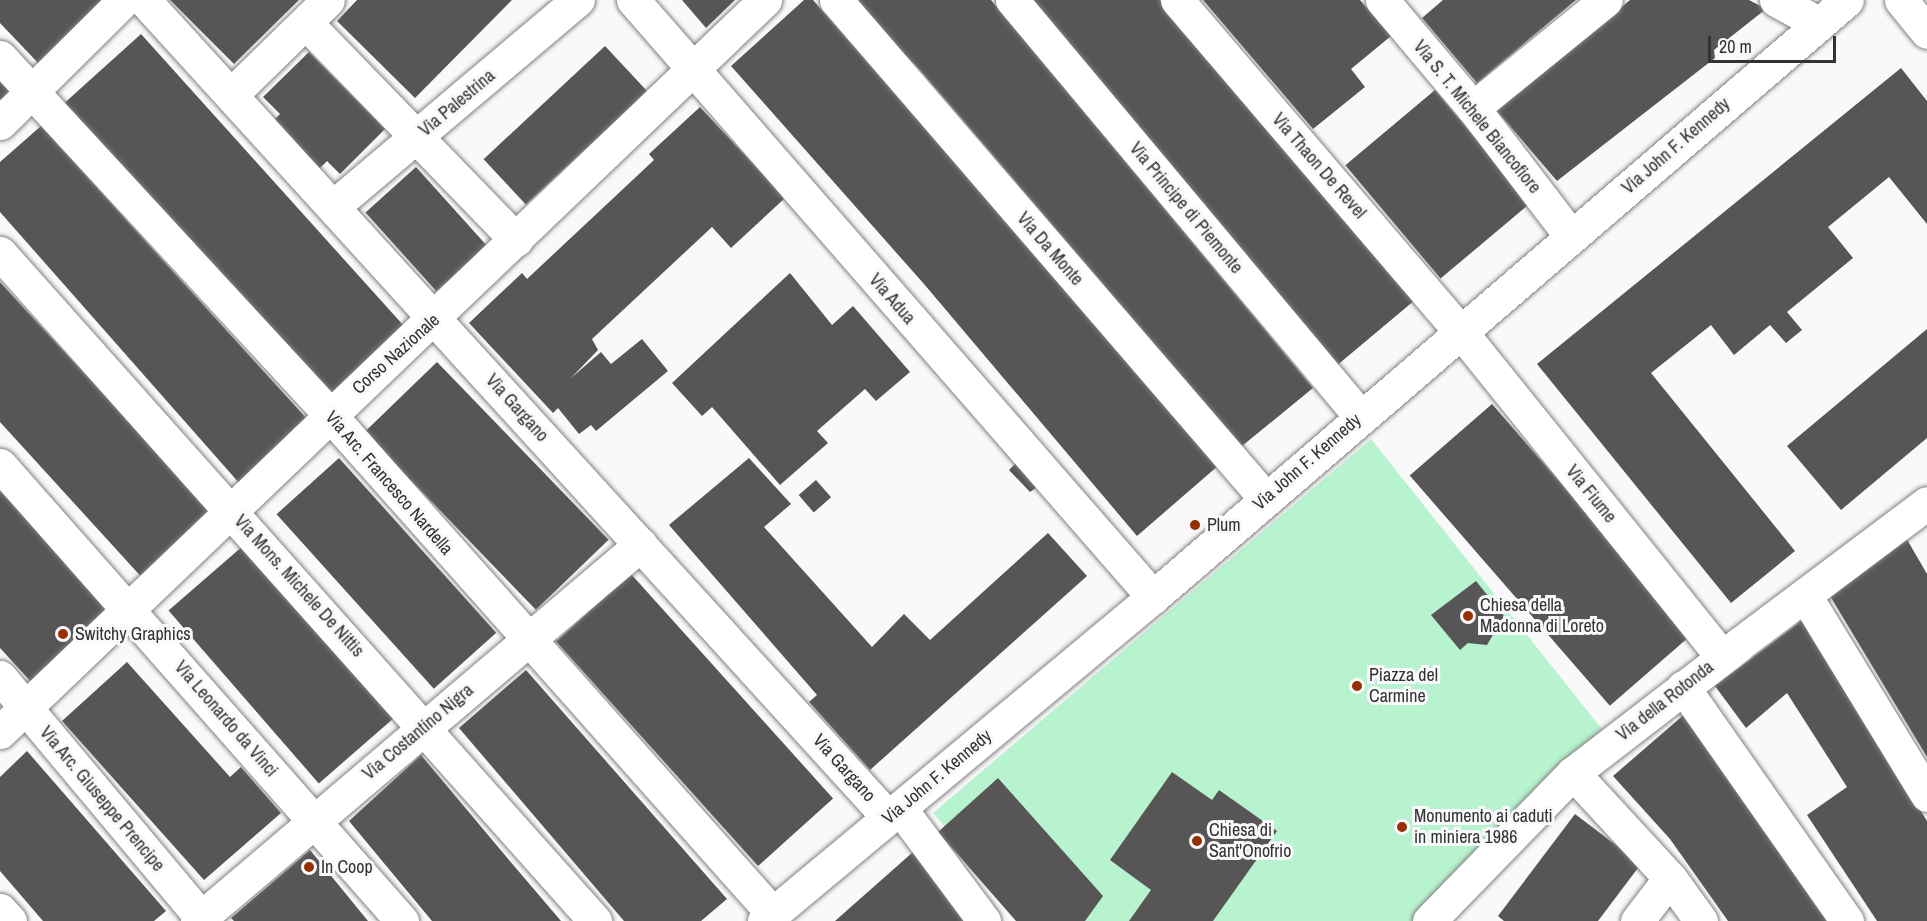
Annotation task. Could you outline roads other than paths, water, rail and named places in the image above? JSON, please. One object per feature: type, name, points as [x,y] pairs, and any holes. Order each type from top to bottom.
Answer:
[{"type":"street","points":[[0,123],[33,94],[124,0]]},
{"type":"street","name":"Via Gargano","points":[[144,0],[335,206],[641,544],[894,812],[984,921]]},
{"type":"street","name":"Via Palestrina","points":[[335,206],[578,0]]},
{"type":"street","name":"Via Adua","points":[[633,0],[1153,597]]},
{"type":"street","name":"Corso Nazionale","points":[[0,732],[131,610],[330,415],[436,318],[691,69],[765,0]]},
{"type":"street","name":"Via Da Monte","points":[[836,0],[1265,498]]},
{"type":"street","name":"Via Principe di Piemonte","points":[[1012,0],[1360,416]]},
{"type":"street","name":"Via Thaon De Revel","points":[[1177,0],[1461,332]]},
{"type":"street","points":[[1473,108],[1606,0]]},
{"type":"street","points":[[1776,0],[1818,23]]},
{"type":"street","name":"Via John F. Kennedy","points":[[778,915],[894,812],[1153,597],[1360,416],[1847,0]]},
{"type":"street","points":[[1901,0],[1927,32]]},
{"type":"street","name":"Via S. T. Michele Biancofiore","points":[[1399,6],[1570,236]]},
{"type":"street","points":[[232,94],[317,12],[417,136],[516,240]]},
{"type":"street","name":"Via Arc. Francesco Nardella","points":[[0,57],[330,415],[527,642],[778,915]]},
{"type":"street","name":"Via Mons. Michele De Nittis","points":[[0,253],[424,725],[595,921]]},
{"type":"street","name":"Via Fiume","points":[[1461,332],[1722,657]]},
{"type":"street","name":"Via Leonardo da Vinci","points":[[0,465],[131,610],[402,921]]},
{"type":"street","points":[[1722,657],[1925,517]]},
{"type":"street","name":"Via della Rotonda","points":[[1429,921],[1573,773],[1722,657],[1925,517]]},
{"type":"street","name":"Via Costantino Nigra","points":[[200,920],[424,725],[527,642],[641,544]]},
{"type":"street","points":[[1806,597],[1927,795]]},
{"type":"street","name":"Via Arc. Giuseppe Prencipe","points":[[0,677],[200,920]]},
{"type":"street","points":[[1683,687],[1847,921]]},
{"type":"street","points":[[1573,773],[1670,878],[1701,921]]},
{"type":"street","points":[[1637,921],[1670,878]]},
{"type":"street","points":[[0,910],[10,921]]},
{"type":"place","name":"Plum","points":[[1195,525]]},
{"type":"place","name":"Chiesa della Madonna di Loreto","points":[[1468,616]]},
{"type":"place","name":"Switchy Graphics","points":[[63,634]]},
{"type":"place","name":"Piazza del Carmine","points":[[1357,686]]},
{"type":"place","name":"Monumento ai caduti in miniera 1986","points":[[1402,827]]},
{"type":"place","name":"Chiesa di Sant'Onofrio","points":[[1197,841]]},
{"type":"place","name":"In Coop","points":[[309,867]]}]
